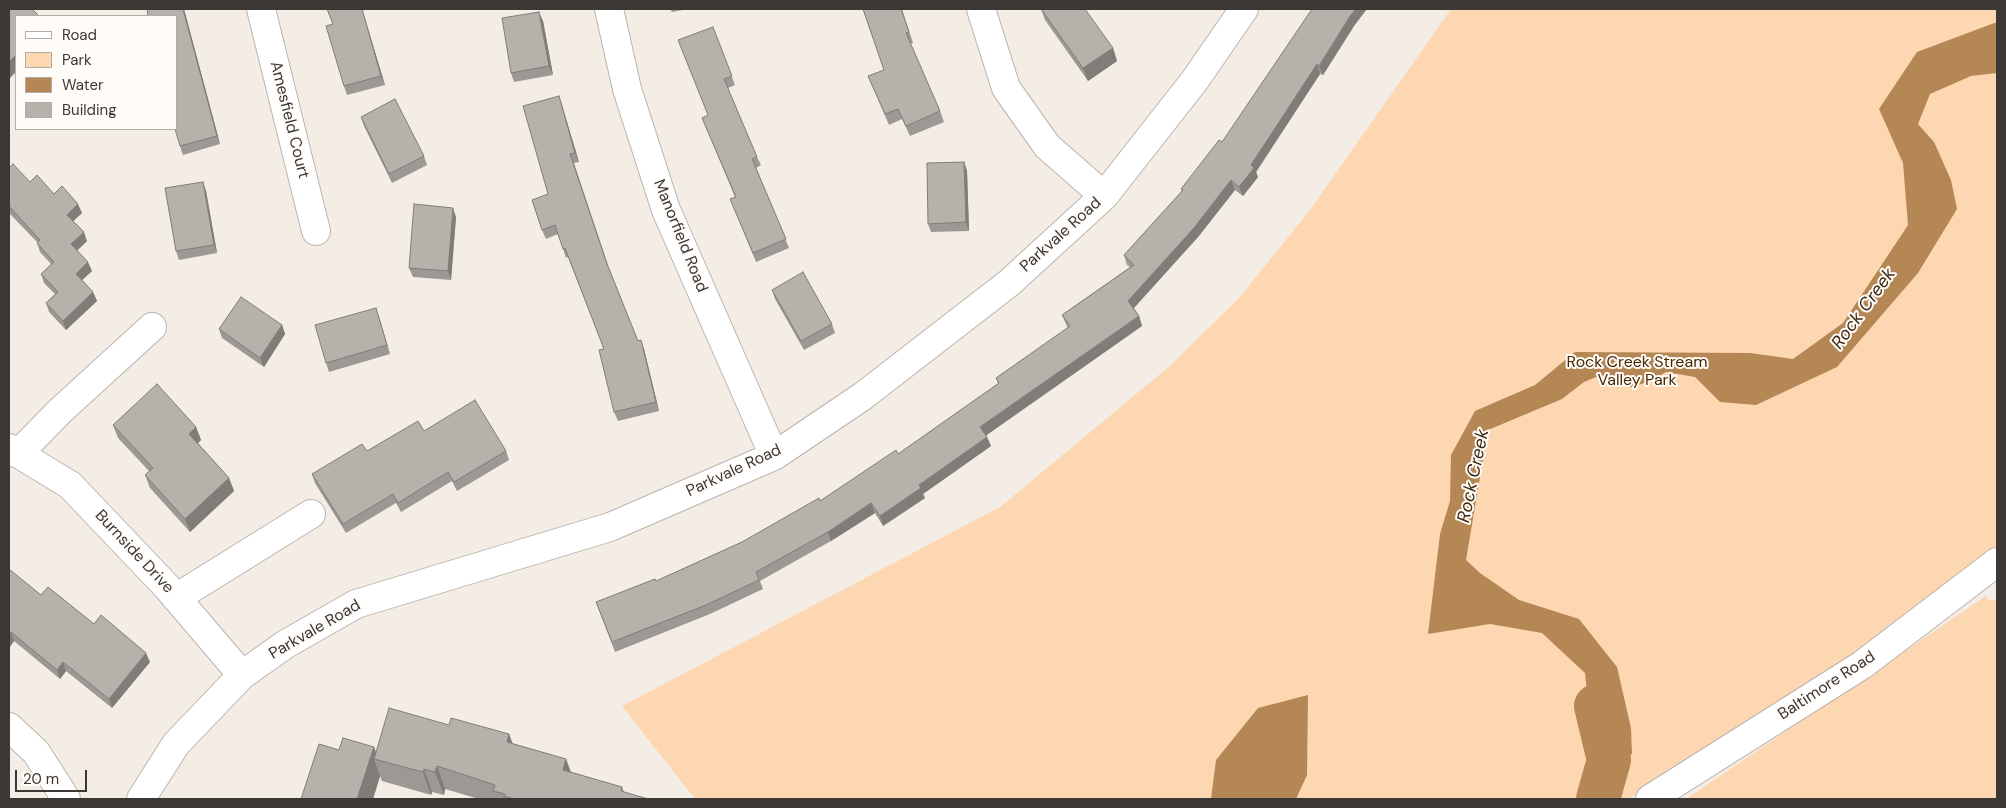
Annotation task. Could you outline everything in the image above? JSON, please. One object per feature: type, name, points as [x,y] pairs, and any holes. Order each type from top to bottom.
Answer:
[{"type":"street","name":"Amesfield Court","points":[[261,9],[316,231]]},
{"type":"street","name":"Manorfield Road","points":[[609,9],[628,89],[666,210],[774,456]]},
{"type":"street","points":[[981,9],[1006,88],[1047,146],[1104,196]]},
{"type":"street","name":"Parkvale Road","points":[[141,799],[176,744],[242,676],[286,644],[356,604],[610,527],[774,456],[863,396],[1009,283],[1104,196],[1195,80],[1244,9]]},
{"type":"street","points":[[14,451],[152,327]]},
{"type":"street","name":"Burnside Drive","points":[[14,451],[70,485],[176,598],[242,676]]},
{"type":"street","points":[[176,598],[310,514]]},
{"type":"street","name":"Baltimore Road","points":[[1650,799],[1862,665],[1997,562]]},
{"type":"street","points":[[9,727],[36,752],[66,799]]},
{"type":"green space","name":"Rock Creek Stream Valley Park","points":[[1451,9],[1997,9],[1997,561],[1905,631],[1628,799],[695,799],[622,706],[1000,507],[1171,365],[1239,298],[1310,210]]},
{"type":"green space","points":[[1986,596],[1988,600],[1997,600],[1997,799],[1686,799]]},
{"type":"water","points":[[1997,22],[1997,73],[1971,76],[1930,94],[1918,124],[1934,142],[1951,180],[1957,209],[1918,273],[1837,367],[1756,405],[1720,402],[1695,377],[1666,372],[1651,381],[1631,387],[1601,375],[1584,382],[1562,399],[1488,430],[1466,560],[1480,573],[1519,600],[1579,619],[1617,667],[1631,728],[1632,754],[1591,771],[1590,718],[1585,673],[1542,633],[1490,624],[1428,634],[1440,534],[1450,501],[1451,455],[1475,411],[1535,385],[1575,352],[1750,353],[1793,359],[1843,323],[1908,225],[1903,163],[1879,109],[1917,52]]},
{"type":"water","points":[[1308,695],[1307,775],[1296,799],[1211,799],[1216,760],[1258,708]]},
{"type":"building","points":[[9,9],[32,9],[38,15],[15,15],[15,56],[9,62]]},
{"type":"building","points":[[147,9],[183,9],[217,136],[180,146],[175,130],[178,130],[178,15],[148,15]]},
{"type":"building","points":[[327,9],[362,9],[381,76],[344,86],[326,26],[333,24]]},
{"type":"building","points":[[863,9],[901,9],[909,32],[906,33],[940,111],[906,126],[898,109],[885,114],[868,76],[884,70]]},
{"type":"building","points":[[1041,9],[1085,9],[1113,48],[1083,68]]},
{"type":"building","points":[[1312,9],[1356,9],[1319,66],[1317,64],[1251,165],[1254,168],[1239,187],[1231,180],[1194,228],[1128,301],[1139,316],[980,427],[987,437],[919,485],[921,488],[880,516],[871,503],[828,532],[756,572],[759,580],[706,605],[612,642],[596,602],[655,579],[656,581],[742,542],[819,498],[820,501],[896,450],[898,454],[999,383],[996,378],[1070,326],[1062,315],[1134,265],[1124,255],[1183,190],[1181,189],[1219,140],[1222,142]]},
{"type":"building","points":[[539,12],[549,66],[511,73],[502,18]]},
{"type":"building","points":[[713,27],[732,76],[724,79],[757,157],[752,159],[786,239],[753,253],[730,199],[736,197],[702,118],[708,115],[678,40]]},
{"type":"building","points":[[559,96],[575,153],[570,154],[607,264],[638,341],[641,340],[656,402],[614,412],[599,350],[604,349],[565,248],[563,249],[555,225],[542,230],[532,200],[548,194],[523,106]]},
{"type":"building","points":[[395,99],[424,156],[389,174],[361,117]]},
{"type":"building","points":[[964,162],[966,222],[928,224],[927,163]]},
{"type":"building","points":[[13,164],[30,182],[37,175],[54,194],[62,186],[78,204],[67,215],[84,232],[71,244],[88,262],[76,274],[93,292],[63,321],[46,303],[58,292],[41,274],[54,262],[37,243],[40,240],[9,206],[9,168]]},
{"type":"building","points":[[203,182],[214,245],[176,251],[165,188]]},
{"type":"building","points":[[414,204],[453,208],[448,271],[409,268]]},
{"type":"building","points":[[803,272],[832,324],[801,341],[772,290]]},
{"type":"building","points":[[241,297],[282,325],[260,358],[219,329]]},
{"type":"building","points":[[376,308],[387,345],[326,363],[315,325]]},
{"type":"building","points":[[157,384],[196,427],[189,434],[229,478],[185,519],[145,475],[153,468],[113,425]]},
{"type":"building","points":[[475,400],[506,451],[454,482],[448,472],[398,503],[393,494],[343,524],[312,474],[362,444],[367,451],[418,421],[424,431]]},
{"type":"building","points":[[9,569],[41,595],[48,587],[94,624],[101,615],[146,653],[109,699],[63,662],[57,670],[11,632],[9,635]]},
{"type":"building","points":[[389,708],[449,725],[451,718],[509,734],[507,742],[566,759],[563,770],[622,787],[621,791],[648,799],[514,799],[493,791],[495,785],[437,766],[435,772],[424,769],[423,772],[374,759]]},
{"type":"building","points":[[343,738],[374,747],[357,799],[301,799],[319,744],[339,750]]},
{"type":"waterway","name":"Rock Creek","points":[[1596,706],[1609,760],[1598,799]]}]
